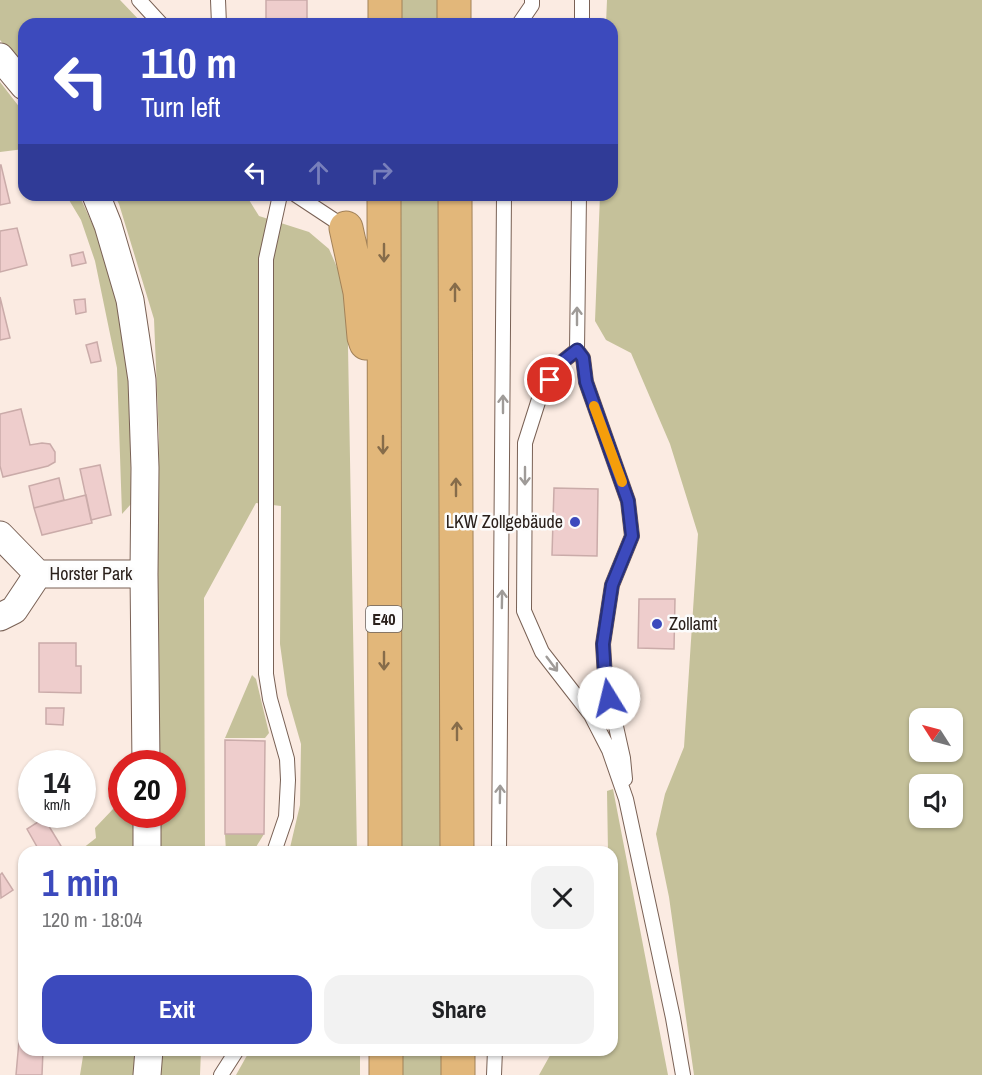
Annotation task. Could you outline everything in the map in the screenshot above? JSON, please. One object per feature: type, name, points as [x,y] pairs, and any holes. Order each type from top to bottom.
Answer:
[{"type":"highway","points":[[385,0],[385,18]]},
{"type":"highway","points":[[454,0],[454,18]]},
{"type":"highway","name":"E40","points":[[384,201],[385,846]]},
{"type":"highway","points":[[455,201],[457,846]]},
{"type":"highway","points":[[346,228],[360,292],[364,337],[383,387]]},
{"type":"highway","points":[[386,1056],[386,1075]]},
{"type":"highway","points":[[458,1056],[458,1075]]},
{"type":"street","points":[[0,57],[18,79]]},
{"type":"street","points":[[98,201],[108,225],[130,300],[142,380],[145,468],[146,750]]},
{"type":"street","name":"Horster Park","points":[[0,535],[38,574],[144,574]]},
{"type":"street","name":"Horster Park","points":[[0,617],[14,610],[38,574]]},
{"type":"street","points":[[147,828],[147,846]]},
{"type":"street","points":[[147,1075],[149,1056]]},
{"type":"lane","points":[[139,0],[156,18]]},
{"type":"lane","points":[[218,0],[219,18]]},
{"type":"lane","points":[[582,0],[582,18]]},
{"type":"lane","points":[[523,18],[534,2]]},
{"type":"lane","points":[[276,846],[286,817],[288,780],[287,759],[270,699],[266,674],[266,259],[279,201]]},
{"type":"lane","points":[[305,201],[346,228]]},
{"type":"lane","points":[[499,846],[504,201]]},
{"type":"lane","points":[[579,201],[577,350],[583,358],[586,382],[628,501],[632,536],[612,585],[603,644],[605,677],[623,758],[626,799]]},
{"type":"lane","points":[[577,350],[562,362],[539,399],[525,443],[524,611],[542,652],[591,715],[609,750],[626,799],[683,1075]]},
{"type":"lane","points":[[591,715],[605,677]]},
{"type":"lane","points":[[221,1075],[233,1056]]},
{"type":"lane","points":[[494,1075],[495,1056]]},
{"type":"shaded area","points":[[0,0],[120,0],[137,18],[18,18],[18,61],[0,40]]},
{"type":"shaded area","points":[[400,0],[443,0],[444,18],[400,18]]},
{"type":"shaded area","points":[[607,0],[982,0],[982,1075],[694,1075],[669,897],[656,834],[665,794],[684,747],[698,534],[670,444],[631,353],[606,340],[595,321],[600,201],[618,201],[618,18],[606,18]]},
{"type":"shaded area","points":[[0,82],[18,105],[18,150],[0,152]]},
{"type":"shaded area","points":[[70,201],[82,201],[103,247],[122,320],[130,401],[131,504],[122,514],[117,368],[95,261],[81,220]]},
{"type":"shaded area","points":[[117,201],[250,201],[259,216],[309,232],[329,249],[347,290],[357,846],[290,846],[300,805],[301,744],[287,695],[280,644],[281,506],[256,503],[204,598],[205,846],[86,846],[96,838],[95,828],[108,814],[108,828],[186,828],[186,750],[155,750],[154,676],[159,438],[154,319]]},
{"type":"shaded area","points":[[399,201],[444,201],[445,846],[401,846],[402,484]]},
{"type":"shaded area","points":[[252,675],[256,679],[269,733],[265,738],[225,738]]},
{"type":"shaded area","points":[[613,789],[668,1075],[539,1075],[550,1056],[618,1056],[618,846],[608,846],[607,791]]},
{"type":"shaded area","points":[[225,834],[264,834],[257,846],[226,846]]},
{"type":"shaded area","points":[[83,1056],[201,1056],[200,1075],[80,1075]]},
{"type":"shaded area","points":[[247,1056],[360,1056],[360,1075],[236,1075]]},
{"type":"shaded area","points":[[401,1056],[446,1056],[446,1075],[401,1075]]},
{"type":"building","points":[[266,0],[307,0],[307,18],[266,18]]},
{"type":"building","points":[[0,165],[10,203],[0,205]]},
{"type":"building","points":[[17,228],[27,265],[0,272],[0,231]]},
{"type":"building","points":[[83,252],[86,263],[72,266],[70,255]]},
{"type":"building","points":[[0,297],[10,338],[0,340]]},
{"type":"building","points":[[85,299],[86,312],[76,314],[74,300]]},
{"type":"building","points":[[97,342],[101,361],[91,363],[86,345]]},
{"type":"building","points":[[21,409],[30,445],[50,444],[55,452],[55,462],[48,466],[3,477],[0,466],[0,414]]},
{"type":"building","points":[[100,465],[111,515],[91,520],[80,469]]},
{"type":"building","points":[[59,478],[64,500],[34,508],[29,486]]},
{"type":"building","name":"LKW Zollgebäude","points":[[554,488],[598,489],[597,556],[552,555]]},
{"type":"building","points":[[86,495],[92,523],[42,535],[34,508]]},
{"type":"building","name":"Zollamt","points":[[639,599],[675,599],[674,649],[638,648]]},
{"type":"building","points":[[39,643],[76,643],[76,666],[81,666],[81,693],[39,692]]},
{"type":"building","points":[[46,708],[64,708],[63,725],[46,724]]},
{"type":"building","points":[[225,740],[265,741],[264,834],[225,834]]},
{"type":"building","points":[[29,828],[50,828],[61,846],[37,846],[27,829]]},
{"type":"building","points":[[2,873],[13,890],[1,898],[0,875]]},
{"type":"building","points":[[18,1052],[18,1056],[43,1056],[42,1075],[16,1075]]},
{"type":"slow traffic","points":[[594,406],[622,482]]},
{"type":"place","name":"LKW Zollgebäude","points":[[575,522]]},
{"type":"place","name":"Zollamt","points":[[657,624]]},
{"type":"route","points":[[550,380],[562,362],[577,350],[583,358],[586,382],[628,501],[632,536],[612,585],[603,644],[609,698]]}]
